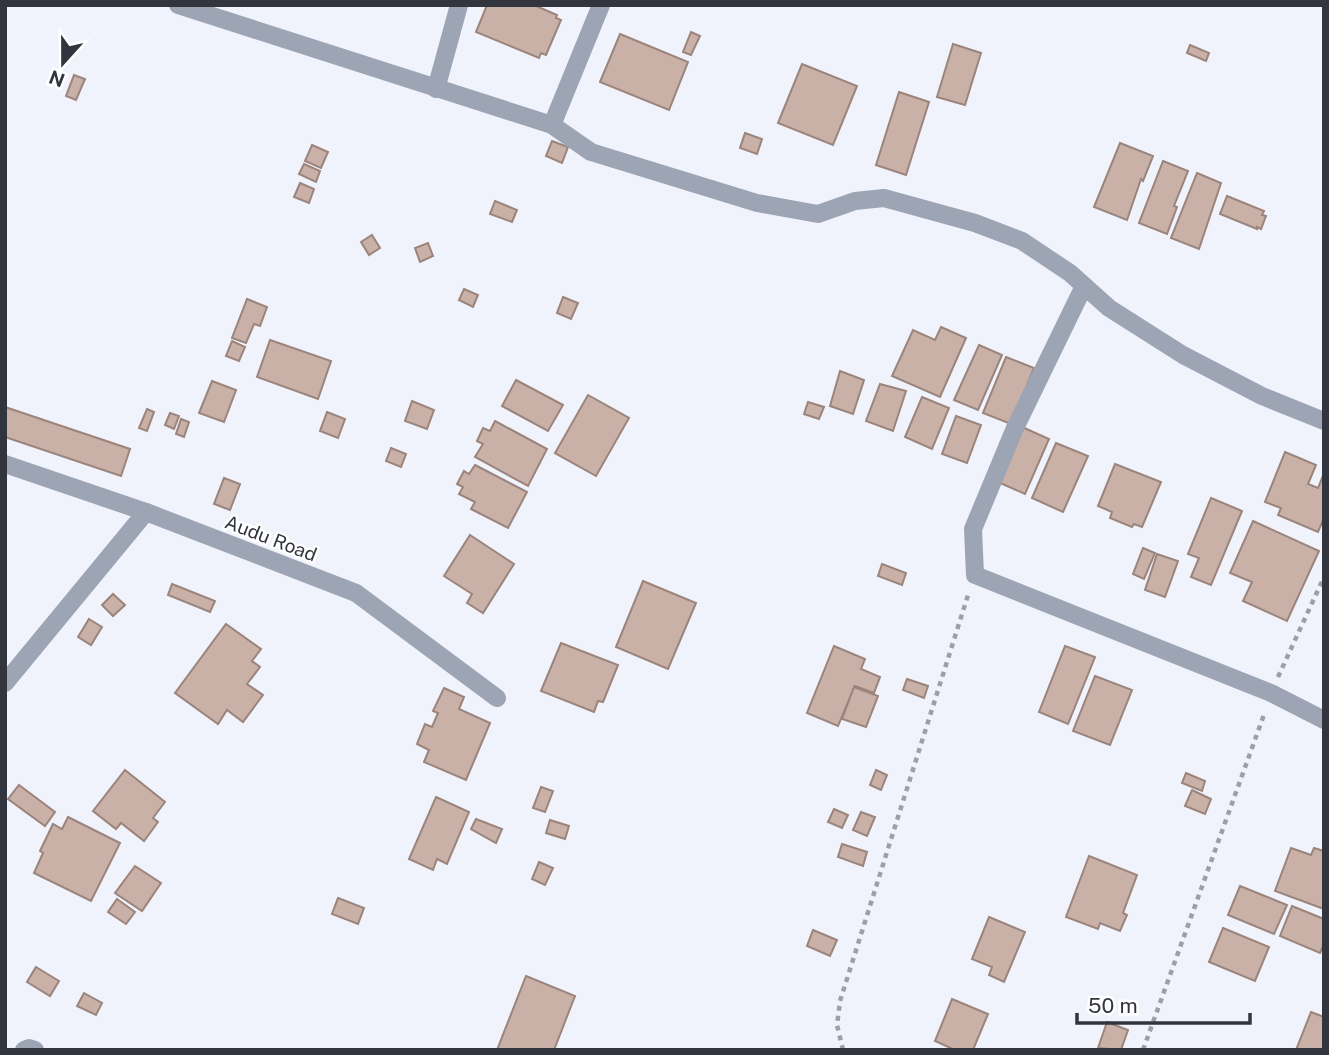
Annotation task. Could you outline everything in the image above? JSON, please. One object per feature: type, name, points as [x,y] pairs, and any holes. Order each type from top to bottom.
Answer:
[{"type":"street","points":[[178,5],[552,125],[592,152],[757,203],[818,214],[855,201],[884,198],[975,223],[1023,241],[1049,257],[1109,308],[1182,355],[1262,396],[1324,421]]},
{"type":"street","points":[[436,89],[459,5]]},
{"type":"street","points":[[552,125],[601,5]]},
{"type":"street","points":[[1084,286],[1015,428],[972,529],[975,575],[1271,693],[1324,720]]},
{"type":"street","name":"Audu Road","points":[[5,464],[146,512],[356,593],[497,698]]},
{"type":"street","points":[[5,684],[146,512]]},
{"type":"street","points":[[24,1050],[35,1050]]},
{"type":"path","points":[[843,1050],[838,1025],[840,1001],[975,575]]},
{"type":"path","points":[[1143,1050],[1271,693],[1324,577]]},
{"type":"building","points":[[487,5],[534,5],[557,15],[556,18],[561,20],[546,55],[541,53],[539,58],[476,32]]},
{"type":"building","points":[[691,32],[700,36],[691,55],[683,52]]},
{"type":"building","points":[[620,34],[688,62],[669,110],[600,82]]},
{"type":"building","points":[[953,44],[981,53],[965,105],[937,97]]},
{"type":"building","points":[[1190,45],[1209,53],[1206,61],[1187,53]]},
{"type":"building","points":[[802,64],[857,86],[833,145],[778,123]]},
{"type":"building","points":[[74,75],[85,79],[76,100],[66,96]]},
{"type":"building","points":[[899,92],[929,102],[906,175],[876,165]]},
{"type":"building","points":[[745,133],[762,139],[757,154],[740,148]]},
{"type":"building","points":[[552,141],[568,147],[562,163],[546,156]]},
{"type":"building","points":[[1120,143],[1153,156],[1143,181],[1141,179],[1127,220],[1094,207]]},
{"type":"building","points":[[312,145],[328,152],[321,168],[305,161]]},
{"type":"building","points":[[1163,161],[1188,171],[1174,206],[1177,207],[1167,234],[1139,223]]},
{"type":"building","points":[[304,164],[320,171],[316,182],[299,174]]},
{"type":"building","points":[[1197,173],[1221,183],[1199,249],[1171,238]]},
{"type":"building","points":[[300,183],[314,189],[309,203],[294,197]]},
{"type":"building","points":[[1227,196],[1264,211],[1262,215],[1266,216],[1261,229],[1220,214]]},
{"type":"building","points":[[495,201],[517,210],[512,222],[490,214]]},
{"type":"building","points":[[372,235],[380,248],[369,255],[361,242]]},
{"type":"building","points":[[428,243],[433,256],[420,262],[415,248]]},
{"type":"building","points":[[464,289],[478,295],[473,307],[459,300]]},
{"type":"building","points":[[563,297],[578,303],[571,319],[557,313]]},
{"type":"building","points":[[247,299],[267,307],[260,326],[254,324],[246,343],[232,338]]},
{"type":"building","points":[[941,327],[966,338],[940,397],[892,376],[913,330],[935,340]]},
{"type":"building","points":[[270,340],[331,361],[318,399],[257,377]]},
{"type":"building","points":[[232,341],[245,347],[239,361],[226,356]]},
{"type":"building","points":[[979,345],[1002,355],[978,410],[954,400]]},
{"type":"building","points":[[1006,357],[1034,368],[1011,424],[983,413]]},
{"type":"building","points":[[840,371],[864,380],[853,414],[830,406]]},
{"type":"building","points":[[516,380],[563,405],[548,431],[502,406]]},
{"type":"building","points":[[212,381],[236,390],[224,422],[199,413]]},
{"type":"building","points":[[880,384],[906,391],[893,431],[866,421]]},
{"type":"building","points":[[588,395],[629,418],[596,476],[555,453]]},
{"type":"building","points":[[922,397],[949,408],[932,449],[905,437]]},
{"type":"building","points":[[412,401],[434,410],[427,429],[405,421]]},
{"type":"building","points":[[808,402],[824,407],[819,419],[804,414]]},
{"type":"building","points":[[5,407],[130,449],[121,476],[5,437]]},
{"type":"building","points":[[147,409],[154,412],[147,431],[139,428]]},
{"type":"building","points":[[327,412],[345,419],[338,438],[320,431]]},
{"type":"building","points":[[170,413],[179,416],[174,429],[165,425]]},
{"type":"building","points":[[956,416],[981,425],[967,463],[942,454]]},
{"type":"building","points":[[181,419],[189,422],[184,437],[176,434]]},
{"type":"building","points":[[495,421],[547,449],[528,486],[475,457],[483,444],[477,441],[483,428],[490,431]]},
{"type":"building","points":[[1022,427],[1049,439],[1025,494],[998,482]]},
{"type":"building","points":[[1056,443],[1088,456],[1063,512],[1032,498]]},
{"type":"building","points":[[391,448],[406,454],[401,467],[386,461]]},
{"type":"building","points":[[1285,452],[1316,465],[1308,484],[1318,488],[1324,473],[1324,518],[1318,532],[1278,515],[1281,508],[1265,502]]},
{"type":"building","points":[[1115,464],[1161,482],[1142,527],[1134,524],[1132,527],[1110,518],[1112,512],[1098,506]]},
{"type":"building","points":[[475,465],[527,492],[508,528],[471,509],[475,502],[459,494],[463,487],[457,484],[464,471],[469,474]]},
{"type":"building","points":[[224,478],[240,484],[230,510],[214,504]]},
{"type":"building","points":[[1211,498],[1242,511],[1211,585],[1191,577],[1199,558],[1188,554]]},
{"type":"building","points":[[1253,521],[1319,551],[1287,621],[1243,601],[1252,582],[1230,573]]},
{"type":"building","points":[[470,535],[514,564],[483,613],[467,603],[472,594],[444,576]]},
{"type":"building","points":[[1143,548],[1155,553],[1144,579],[1133,574]]},
{"type":"building","points":[[1157,554],[1178,561],[1165,597],[1145,590]]},
{"type":"building","points":[[882,564],[906,573],[902,585],[878,576]]},
{"type":"building","points":[[643,581],[696,603],[668,669],[616,647]]},
{"type":"building","points":[[172,584],[215,601],[210,612],[168,595]]},
{"type":"building","points":[[113,594],[125,605],[113,616],[102,605]]},
{"type":"building","points":[[89,619],[102,627],[91,645],[78,637]]},
{"type":"building","points":[[226,624],[261,649],[252,661],[260,667],[247,684],[263,695],[243,722],[227,710],[218,724],[175,693]]},
{"type":"building","points":[[561,643],[618,665],[603,702],[598,701],[594,712],[541,691]]},
{"type":"building","points":[[834,646],[865,659],[861,669],[880,677],[874,693],[855,686],[838,726],[807,713]]},
{"type":"building","points":[[1065,646],[1095,657],[1068,724],[1039,712]]},
{"type":"building","points":[[1095,676],[1132,690],[1110,745],[1073,731]]},
{"type":"building","points":[[907,679],[928,686],[924,698],[903,690]]},
{"type":"building","points":[[854,687],[878,696],[866,727],[842,719]]},
{"type":"building","points":[[444,688],[464,697],[459,709],[490,723],[466,780],[424,762],[429,750],[417,744],[425,724],[432,727],[438,713],[433,711]]},
{"type":"building","points":[[125,770],[165,802],[153,818],[158,822],[144,841],[121,823],[116,829],[93,811]]},
{"type":"building","points":[[876,770],[887,775],[881,790],[870,785]]},
{"type":"building","points":[[1186,773],[1205,781],[1202,791],[1182,783]]},
{"type":"building","points":[[19,785],[55,812],[45,826],[8,799]]},
{"type":"building","points":[[541,787],[553,791],[545,812],[533,808]]},
{"type":"building","points":[[1192,790],[1211,799],[1205,814],[1185,806]]},
{"type":"building","points":[[436,797],[469,812],[447,864],[437,859],[433,870],[409,859]]},
{"type":"building","points":[[834,809],[848,815],[842,828],[828,822]]},
{"type":"building","points":[[861,812],[875,817],[867,836],[853,830]]},
{"type":"building","points":[[68,817],[120,843],[91,901],[34,873],[43,853],[40,851],[53,824],[62,829]]},
{"type":"building","points":[[476,819],[502,829],[496,843],[471,829]]},
{"type":"building","points":[[550,820],[569,826],[565,839],[546,833]]},
{"type":"building","points":[[842,844],[867,852],[863,866],[838,857]]},
{"type":"building","points":[[1291,848],[1311,855],[1314,848],[1324,851],[1324,909],[1275,891]]},
{"type":"building","points":[[1089,856],[1137,875],[1123,913],[1127,915],[1120,931],[1100,923],[1098,929],[1066,917]]},
{"type":"building","points":[[539,862],[553,868],[545,885],[532,879]]},
{"type":"building","points":[[135,866],[161,883],[142,911],[115,893]]},
{"type":"building","points":[[1240,886],[1287,905],[1274,934],[1228,915]]},
{"type":"building","points":[[338,898],[364,908],[358,924],[332,914]]},
{"type":"building","points":[[117,899],[135,912],[126,924],[108,912]]},
{"type":"building","points":[[1292,906],[1324,919],[1324,944],[1320,953],[1280,936]]},
{"type":"building","points":[[989,917],[1025,932],[1004,982],[989,975],[992,967],[972,959]]},
{"type":"building","points":[[1223,928],[1269,947],[1255,981],[1209,962]]},
{"type":"building","points":[[813,930],[837,940],[830,956],[807,946]]},
{"type":"building","points":[[36,967],[59,981],[50,996],[27,982]]},
{"type":"building","points":[[526,976],[575,996],[554,1050],[497,1050]]},
{"type":"building","points":[[84,993],[102,1003],[96,1015],[77,1006]]},
{"type":"building","points":[[952,999],[988,1014],[973,1050],[955,1050],[935,1041]]},
{"type":"building","points":[[1311,1012],[1324,1017],[1324,1050],[1296,1050]]},
{"type":"building","points":[[1107,1022],[1128,1030],[1121,1050],[1098,1048]]}]
